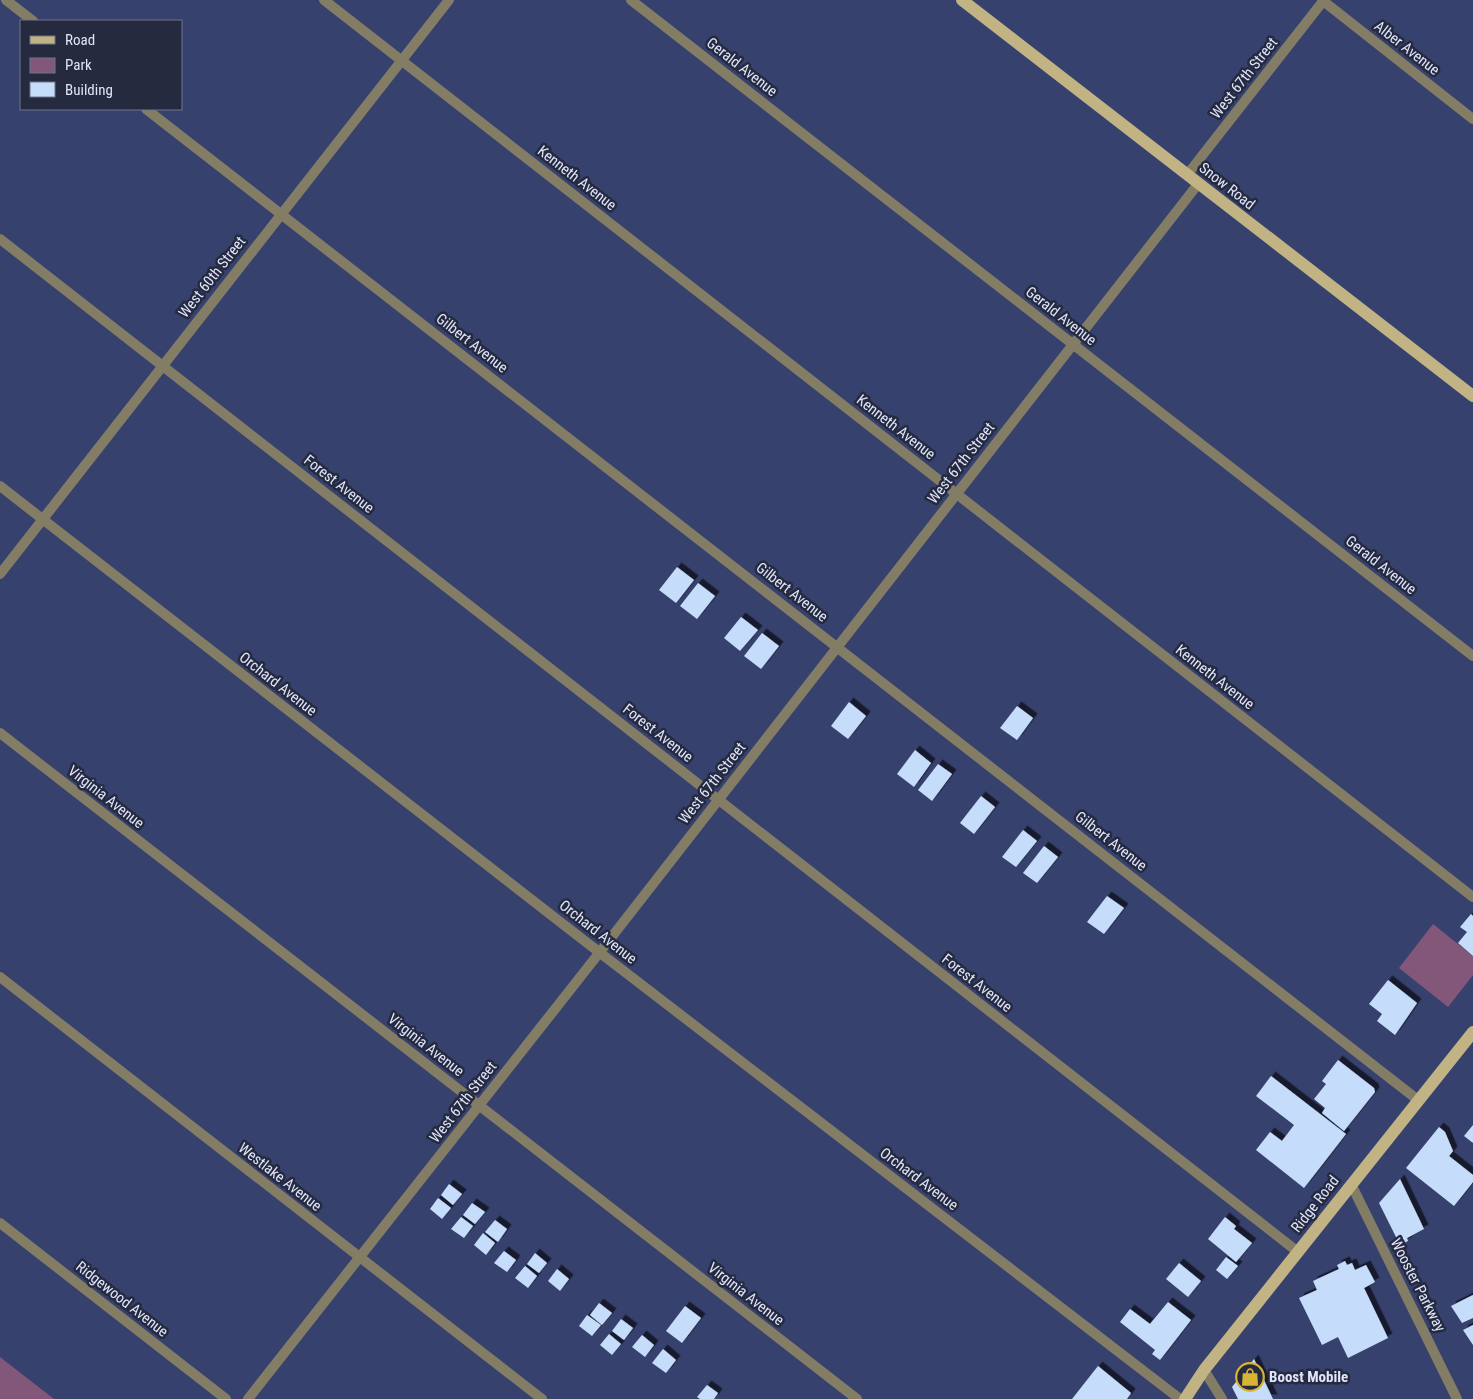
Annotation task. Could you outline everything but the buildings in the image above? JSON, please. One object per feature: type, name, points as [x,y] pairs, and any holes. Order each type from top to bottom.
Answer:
[{"type":"main road","name":"Snow Road","points":[[962,0],[1473,396]]},
{"type":"main road","name":"Ridge Road","points":[[1185,1399],[1204,1370],[1473,1032]]},
{"type":"street","points":[[6,0],[33,20]]},
{"type":"street","name":"Kenneth Avenue","points":[[324,0],[1473,897]]},
{"type":"street","name":"West 60th Street","points":[[0,574],[449,0]]},
{"type":"street","name":"Gerald Avenue","points":[[631,0],[1473,656]]},
{"type":"street","name":"West 67th Street","points":[[1187,175],[1323,0]]},
{"type":"street","name":"Alber Avenue","points":[[1323,0],[1473,119]]},
{"type":"street","name":"Gilbert Avenue","points":[[147,110],[838,646],[1418,1100]]},
{"type":"street","name":"West 67th Street","points":[[248,1399],[360,1259],[1198,184]]},
{"type":"street","name":"Forest Avenue","points":[[0,238],[1298,1252]]},
{"type":"street","name":"Orchard Avenue","points":[[0,486],[599,952],[1180,1399]]},
{"type":"street","name":"Virginia Avenue","points":[[0,733],[857,1399]]},
{"type":"street","name":"Westlake Avenue","points":[[0,977],[542,1399]]},
{"type":"street","name":"Wooster Parkway","points":[[1351,1184],[1457,1399]]},
{"type":"street","name":"Ridgewood Avenue","points":[[0,1223],[226,1399]]},
{"type":"street","points":[[1204,1370],[1222,1399]]},
{"type":"green space","points":[[1433,924],[1473,956],[1473,975],[1448,1007],[1399,968]]},
{"type":"green space","points":[[0,1357],[54,1399],[0,1399]]},
{"type":"place","name":"Boost Mobile","points":[[1250,1377]]}]
